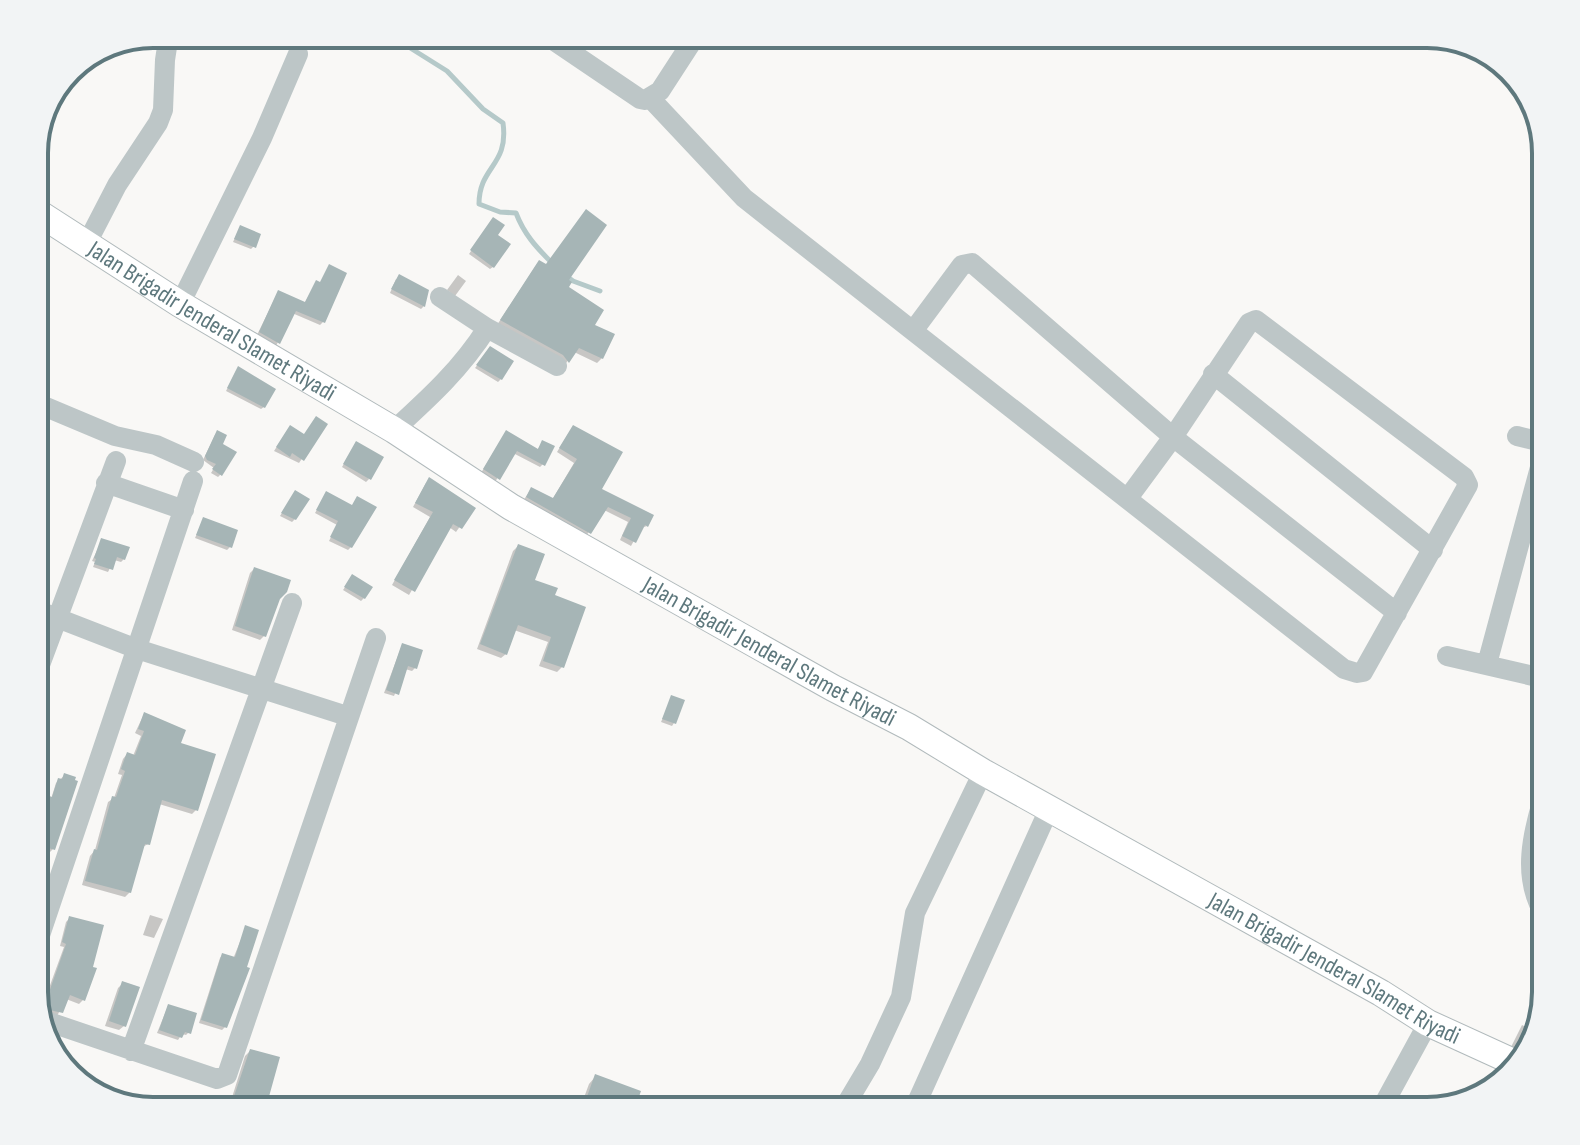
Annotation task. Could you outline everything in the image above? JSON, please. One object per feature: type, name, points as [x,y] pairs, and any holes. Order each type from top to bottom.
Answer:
[{"type":"main road","name":"Jalan Brigadir Jenderal Slamet Riyadi","points":[[48,219],[180,304],[394,430],[511,507],[833,688],[909,727],[983,772],[1381,993],[1428,1023],[1507,1059]]},
{"type":"street","points":[[87,243],[117,185],[158,123],[163,110],[167,48]]},
{"type":"street","points":[[565,48],[640,99],[651,99],[660,91],[688,48]]},
{"type":"street","points":[[180,304],[262,138],[298,54]]},
{"type":"street","points":[[651,99],[744,198],[1344,669],[1363,672],[1466,490],[1468,481],[1256,320],[1249,323],[1128,498]]},
{"type":"street","points":[[913,331],[962,265],[972,263],[1173,437],[1397,613]]},
{"type":"street","points":[[440,297],[487,328],[557,366]]},
{"type":"street","points":[[394,430],[441,388],[468,358],[487,328]]},
{"type":"street","points":[[1213,374],[1433,550]]},
{"type":"street","points":[[48,408],[115,436],[156,445],[193,471],[184,510],[48,912]]},
{"type":"street","points":[[1517,436],[1532,440]]},
{"type":"street","points":[[48,643],[116,461]]},
{"type":"street","points":[[106,483],[184,510]]},
{"type":"street","points":[[1487,664],[1532,496]]},
{"type":"street","points":[[131,1051],[292,603]]},
{"type":"street","points":[[48,614],[137,649],[347,716]]},
{"type":"street","points":[[53,1024],[217,1079],[227,1075],[376,638]]},
{"type":"street","points":[[1447,656],[1532,675]]},
{"type":"street","points":[[850,1097],[870,1064],[901,997],[915,913],[983,772]]},
{"type":"street","points":[[919,1097],[1049,809]]},
{"type":"street","points":[[1532,844],[1532,884]]},
{"type":"street","points":[[1388,1097],[1428,1023]]},
{"type":"building","points":[[586,209],[607,225],[569,280],[572,282],[569,287],[604,310],[595,325],[615,334],[603,359],[579,348],[569,363],[563,355],[500,320],[539,260],[546,264]]},
{"type":"building","points":[[493,217],[505,225],[498,235],[511,244],[494,268],[470,250]]},
{"type":"building","points":[[240,225],[261,234],[256,248],[234,239]]},
{"type":"building","points":[[329,264],[347,273],[325,323],[296,311],[280,344],[259,332],[278,290],[305,302],[316,280],[320,282]]},
{"type":"building","points":[[399,274],[429,290],[425,307],[391,289]]},
{"type":"building","points":[[490,346],[514,361],[502,380],[476,365]]},
{"type":"building","points":[[238,366],[276,389],[265,408],[227,388]]},
{"type":"building","points":[[316,416],[328,424],[304,461],[292,453],[290,457],[276,447],[290,425],[304,434]]},
{"type":"building","points":[[573,425],[623,452],[602,489],[654,515],[636,543],[622,536],[631,518],[608,507],[591,534],[526,497],[531,487],[553,498],[577,459],[559,448]]},
{"type":"building","points":[[217,430],[227,435],[223,444],[237,452],[222,476],[212,469],[216,464],[205,456]]},
{"type":"building","points":[[506,430],[538,449],[542,440],[555,446],[545,466],[517,451],[500,480],[483,469]]},
{"type":"building","points":[[356,441],[384,457],[371,480],[343,464]]},
{"type":"building","points":[[429,477],[476,508],[462,529],[453,524],[415,592],[394,580],[433,512],[415,503]]},
{"type":"building","points":[[295,490],[310,499],[296,520],[281,513]]},
{"type":"building","points":[[326,491],[352,505],[357,496],[377,507],[352,548],[330,537],[338,521],[316,510]]},
{"type":"building","points":[[203,517],[238,530],[232,548],[196,535]]},
{"type":"building","points":[[101,538],[130,547],[125,560],[117,557],[113,570],[94,564]]},
{"type":"building","points":[[518,544],[545,554],[535,580],[558,588],[555,595],[586,607],[564,668],[543,661],[551,637],[518,625],[507,655],[480,644]]},
{"type":"building","points":[[254,567],[291,580],[287,592],[280,599],[266,637],[235,626]]},
{"type":"building","points":[[352,574],[373,587],[365,599],[344,587]]},
{"type":"building","points":[[402,643],[423,650],[417,669],[408,666],[399,695],[386,690]]},
{"type":"building","points":[[671,695],[685,700],[676,724],[662,719]]},
{"type":"building","points":[[144,712],[186,730],[181,743],[216,754],[198,811],[162,800],[150,845],[145,844],[131,893],[85,881],[112,796],[116,797],[125,771],[121,769],[127,752],[135,755],[144,731],[138,729]]},
{"type":"building","points":[[64,773],[76,777],[78,781],[55,850],[48,848],[48,795],[52,797],[58,778],[62,779]]},
{"type":"building","points":[[69,916],[104,925],[93,967],[97,968],[85,1001],[70,995],[63,1013],[50,1010],[48,999],[66,944],[62,942]]},
{"type":"building","points":[[245,925],[259,930],[247,967],[250,968],[227,1028],[201,1020],[222,953],[235,957]]},
{"type":"building","points":[[122,981],[140,987],[126,1027],[109,1021]]},
{"type":"building","points":[[168,1004],[197,1013],[191,1034],[185,1032],[182,1038],[159,1030]]},
{"type":"building","points":[[250,1049],[280,1057],[269,1097],[234,1097]]},
{"type":"building","points":[[595,1074],[641,1091],[639,1097],[587,1097]]},
{"type":"waterway","points":[[410,48],[447,71],[483,109],[503,123],[502,148],[484,181],[479,204],[500,212],[516,213],[531,240],[552,263]]},
{"type":"waterway","points":[[565,275],[600,291]]}]
